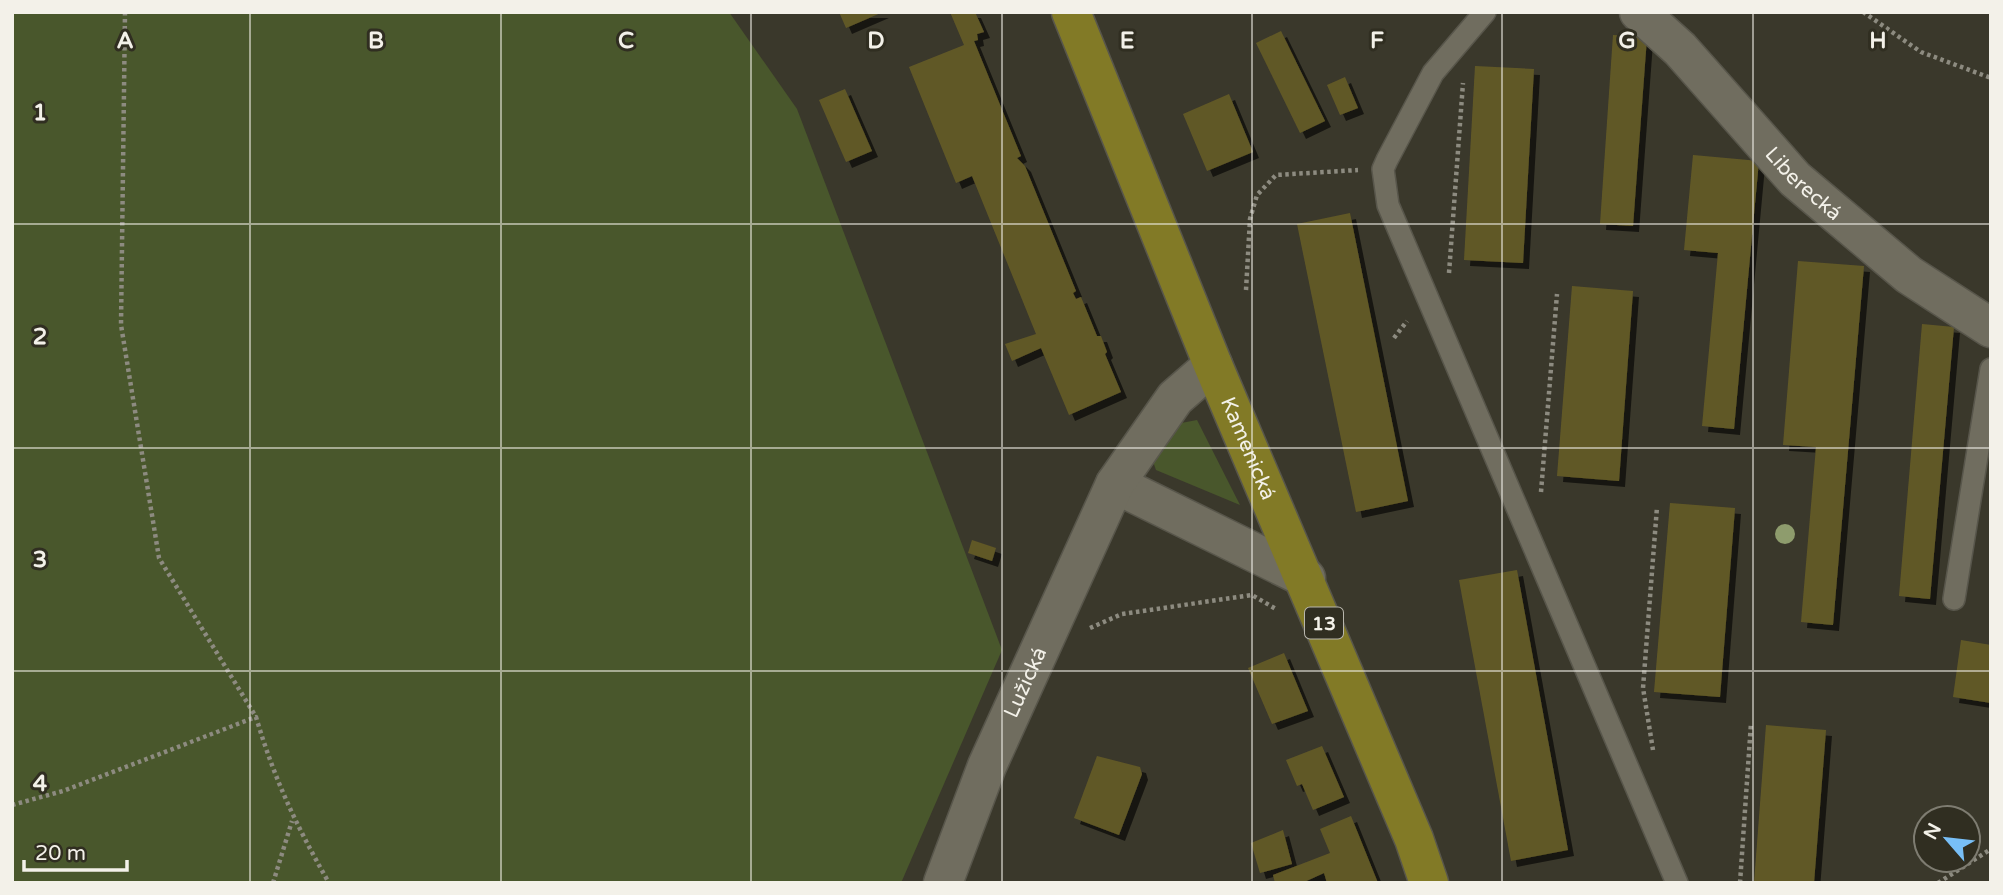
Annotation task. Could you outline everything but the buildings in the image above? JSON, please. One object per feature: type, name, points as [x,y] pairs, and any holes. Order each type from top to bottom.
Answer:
[{"type":"main road","name":"Kamenická","points":[[1071,12],[1213,365],[1306,578],[1414,839],[1429,883]]},
{"type":"street","name":"Liberecká","points":[[1639,12],[1680,49],[1795,179],[1909,275],[1991,328]]},
{"type":"street","name":"Lužická","points":[[943,883],[987,766],[1115,484],[1175,398],[1213,365]]},
{"type":"street","points":[[1115,484],[1306,578]]},
{"type":"lane","points":[[1485,12],[1433,73],[1383,169],[1388,205],[1676,883]]},
{"type":"lane","points":[[1954,599],[1991,369]]},
{"type":"path","points":[[125,12],[121,325],[159,558],[256,717],[274,778],[293,820],[329,883]]},
{"type":"path","points":[[1863,12],[1921,52],[1991,78]]},
{"type":"path","points":[[1394,338],[1426,297],[1449,276],[1466,33]]},
{"type":"path","points":[[1246,290],[1250,219],[1257,195],[1276,175],[1383,169]]},
{"type":"path","points":[[1523,527],[1540,506],[1557,294]]},
{"type":"path","points":[[1639,798],[1659,782],[1643,688],[1657,508]]},
{"type":"path","points":[[1088,629],[1122,614],[1252,595],[1282,613]]},
{"type":"path","points":[[12,805],[63,791],[256,717]]},
{"type":"path","points":[[1740,883],[1751,723]]},
{"type":"path","points":[[273,883],[293,820]]},
{"type":"path","points":[[1938,883],[1991,849]]},
{"type":"green space","points":[[12,12],[729,12],[797,109],[1002,650],[901,883],[12,883]]},
{"type":"green space","points":[[1197,420],[1240,505],[1156,470],[1149,450],[1176,424]]}]
